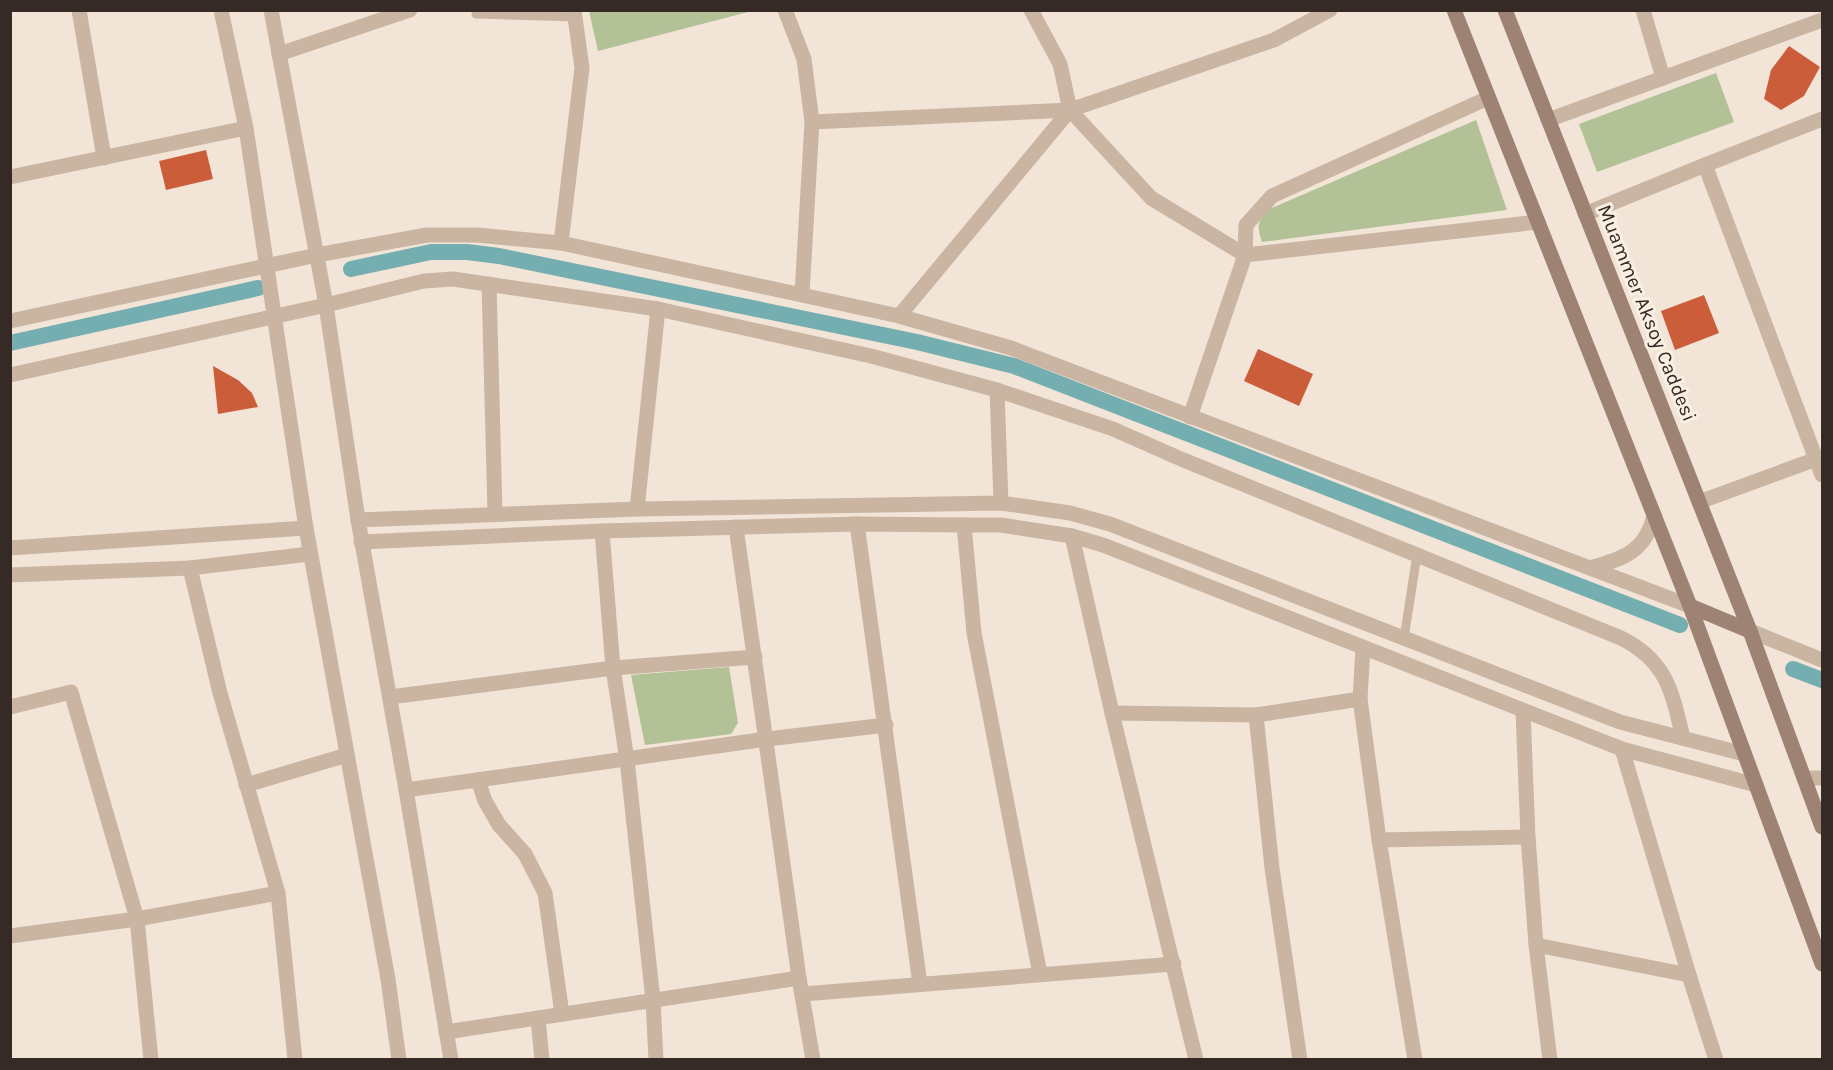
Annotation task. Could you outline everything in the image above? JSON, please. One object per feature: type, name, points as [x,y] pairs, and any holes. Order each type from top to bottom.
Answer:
[{"type":"main road","points":[[1454,10],[1690,606],[1822,964]]},
{"type":"main road","name":"Muammer Aksoy Caddesi","points":[[1505,10],[1750,631],[1822,827]]},
{"type":"main road","points":[[1690,606],[1750,631]]},
{"type":"street","points":[[79,10],[104,158]]},
{"type":"street","points":[[221,10],[246,129],[310,554],[388,979],[399,1059]]},
{"type":"street","points":[[271,10],[326,305],[358,520],[451,1059]]},
{"type":"street","points":[[279,54],[410,10]]},
{"type":"street","points":[[785,10],[804,59],[812,123],[802,294]]},
{"type":"street","points":[[1031,10],[1060,64],[1070,110],[1151,198],[1245,255],[1538,222]]},
{"type":"street","points":[[812,123],[1070,110],[1274,40],[1330,10]]},
{"type":"street","points":[[1643,10],[1663,78]]},
{"type":"street","points":[[561,243],[582,68],[575,14]]},
{"type":"street","points":[[1548,120],[1820,21]]},
{"type":"street","points":[[1190,417],[1245,255],[1246,225],[1272,196],[1488,98]]},
{"type":"street","points":[[899,316],[1070,110]]},
{"type":"street","points":[[1585,214],[1822,119]]},
{"type":"street","points":[[10,177],[246,129]]},
{"type":"street","points":[[1705,165],[1820,458],[1822,475]]},
{"type":"street","points":[[10,321],[316,255],[427,235],[477,235],[561,243],[899,316],[1011,348],[1690,606]]},
{"type":"street","points":[[10,375],[424,281],[453,279],[658,309],[871,356],[997,390],[1113,429],[1634,644],[1654,661],[1667,680],[1672,691],[1683,738]]},
{"type":"street","points":[[489,284],[495,513]]},
{"type":"street","points":[[637,508],[658,309]]},
{"type":"street","points":[[997,390],[1001,503]]},
{"type":"street","points":[[1699,502],[1820,458]]},
{"type":"street","points":[[358,520],[637,508],[1001,503],[1070,513],[1110,524],[1620,722],[1744,754]]},
{"type":"street","points":[[1590,568],[1608,563],[1634,551],[1651,529],[1654,514]]},
{"type":"street","points":[[362,542],[602,531],[857,524],[1001,525],[1072,536],[1103,545],[1623,749],[1756,785]]},
{"type":"street","points":[[857,524],[920,984]]},
{"type":"street","points":[[964,525],[974,633],[1040,974]]},
{"type":"street","points":[[736,527],[799,978],[813,1059]]},
{"type":"street","points":[[10,548],[306,528]]},
{"type":"street","points":[[602,531],[613,668],[627,760],[653,1000],[656,1059]]},
{"type":"street","points":[[1072,536],[1112,713],[1196,1059]]},
{"type":"street","points":[[10,575],[189,568],[310,554]]},
{"type":"street","points":[[189,568],[219,693],[278,893],[295,1059]]},
{"type":"street","points":[[1750,631],[1822,660]]},
{"type":"street","points":[[1364,647],[1360,699],[1379,840],[1415,1059]]},
{"type":"street","points":[[390,697],[613,668],[755,657]]},
{"type":"street","points":[[10,707],[71,692],[137,920],[151,1059]]},
{"type":"street","points":[[1112,713],[1256,715],[1360,699]]},
{"type":"street","points":[[1523,711],[1528,837],[1536,945],[1550,1059]]},
{"type":"street","points":[[1256,715],[1272,868],[1300,1059]]},
{"type":"street","points":[[406,790],[767,739],[886,725]]},
{"type":"street","points":[[1623,749],[1716,1059]]},
{"type":"street","points":[[246,784],[347,755]]},
{"type":"street","points":[[1804,778],[1822,778]]},
{"type":"street","points":[[478,780],[485,801],[494,817],[525,854],[545,893],[562,1014]]},
{"type":"street","points":[[1379,840],[1528,837]]},
{"type":"street","points":[[10,936],[137,920],[278,893]]},
{"type":"street","points":[[1536,945],[1689,975]]},
{"type":"street","points":[[803,994],[1174,964]]},
{"type":"street","points":[[446,1032],[799,978]]},
{"type":"street","points":[[538,1018],[542,1059]]},
{"type":"lane","points":[[476,14],[575,14]]},
{"type":"lane","points":[[1404,638],[1417,555]]},
{"type":"green space","points":[[589,10],[752,11],[598,51]]},
{"type":"green space","points":[[1716,73],[1734,122],[1597,172],[1579,124]]},
{"type":"green space","points":[[1476,120],[1507,210],[1262,242],[1259,225],[1267,210]]},
{"type":"green space","points":[[729,667],[738,723],[731,734],[645,745],[631,675]]},
{"type":"building","points":[[1789,46],[1820,67],[1804,96],[1781,110],[1764,99],[1771,70]]},
{"type":"building","points":[[206,150],[213,179],[166,190],[159,161]]},
{"type":"building","points":[[1704,295],[1719,333],[1675,350],[1661,311]]},
{"type":"building","points":[[1258,349],[1313,374],[1299,406],[1244,381]]},
{"type":"building","points":[[213,366],[238,380],[252,393],[258,407],[218,414]]},
{"type":"waterway","points":[[351,269],[431,252],[467,252],[499,256],[917,342],[1014,366],[1680,625]]},
{"type":"waterway","points":[[10,343],[258,288]]},
{"type":"waterway","points":[[1793,669],[1822,680]]}]
